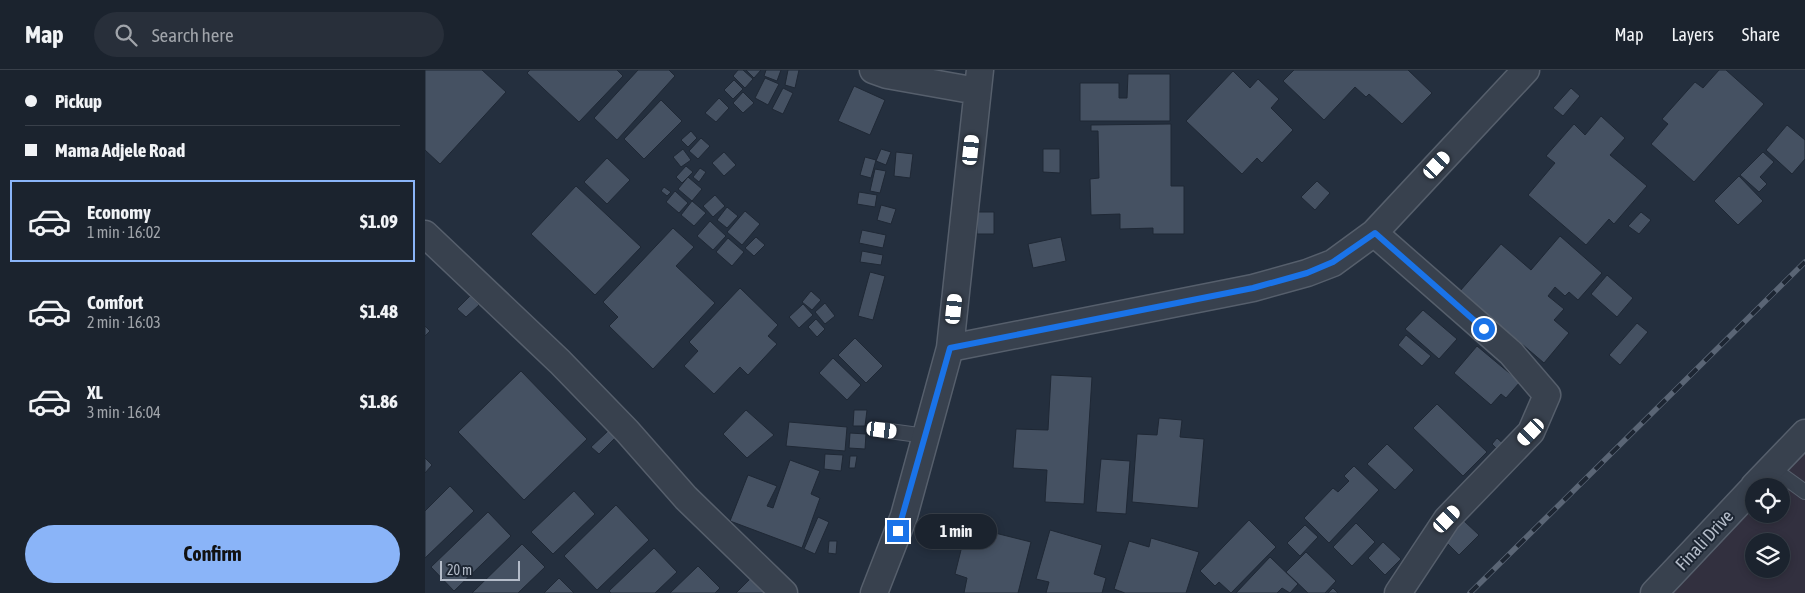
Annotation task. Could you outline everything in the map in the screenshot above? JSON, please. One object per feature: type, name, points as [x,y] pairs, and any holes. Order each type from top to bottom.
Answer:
[{"type":"street","points":[[873,70],[887,75],[978,80],[950,348],[904,516],[874,593]]},
{"type":"street","points":[[950,348],[1253,288],[1289,278],[1333,262],[1375,233],[1526,70]]},
{"type":"street","points":[[1375,233],[1511,353],[1547,395],[1531,432],[1447,519],[1398,593]]},
{"type":"street","points":[[425,234],[560,362],[627,431],[686,498],[784,593]]},
{"type":"street","name":"Finali Drive","points":[[1763,478],[1805,433]]},
{"type":"street","name":"Finali Drive","points":[[1654,593],[1745,497]]},
{"type":"lane","points":[[882,430],[926,436]]},
{"type":"lane","points":[[1772,468],[1805,492]]},
{"type":"shaded area","points":[[1805,449],[1805,593],[1668,593],[1745,512],[1745,523],[1790,523],[1790,478],[1778,478]]},
{"type":"building","points":[[425,70],[482,70],[506,92],[440,164],[425,150]]},
{"type":"building","points":[[530,70],[617,70],[623,76],[579,122],[527,73]]},
{"type":"building","points":[[638,70],[669,70],[675,76],[617,140],[594,118]]},
{"type":"building","points":[[738,70],[743,70],[753,79],[745,88],[733,76]]},
{"type":"building","points":[[746,70],[761,70],[754,78]]},
{"type":"building","points":[[766,70],[781,70],[777,81],[764,76]]},
{"type":"building","points":[[788,70],[799,70],[795,88],[785,85]]},
{"type":"building","points":[[1294,70],[1408,70],[1432,93],[1402,124],[1369,94],[1366,97],[1355,87],[1324,120],[1283,81]]},
{"type":"building","points":[[1719,70],[1726,70],[1764,104],[1694,182],[1651,144],[1668,124],[1662,119],[1695,82],[1703,88]]},
{"type":"building","points":[[1233,71],[1250,88],[1258,79],[1279,99],[1271,108],[1293,130],[1262,163],[1257,158],[1242,174],[1186,121]]},
{"type":"building","points":[[1128,74],[1170,74],[1170,121],[1080,121],[1080,83],[1119,83],[1119,98],[1127,98]]},
{"type":"building","points":[[765,78],[779,84],[768,105],[755,98]]},
{"type":"building","points":[[734,80],[743,89],[733,99],[724,90]]},
{"type":"building","points":[[854,86],[885,100],[870,135],[838,121]]},
{"type":"building","points":[[783,88],[793,93],[783,114],[772,109]]},
{"type":"building","points":[[1571,88],[1580,96],[1563,116],[1553,108]]},
{"type":"building","points":[[743,92],[754,103],[743,113],[733,103]]},
{"type":"building","points":[[719,98],[729,108],[716,122],[705,113]]},
{"type":"building","points":[[661,100],[682,121],[644,159],[624,139]]},
{"type":"building","points":[[1601,116],[1625,138],[1610,155],[1647,186],[1614,224],[1609,219],[1586,245],[1528,195],[1555,163],[1546,156],[1574,124],[1585,135]]},
{"type":"building","points":[[1171,124],[1171,186],[1184,186],[1184,234],[1153,234],[1153,228],[1120,229],[1120,214],[1091,215],[1090,179],[1099,178],[1098,131],[1091,131],[1091,125]]},
{"type":"building","points":[[1787,125],[1805,140],[1805,159],[1792,174],[1766,150]]},
{"type":"building","points":[[691,131],[697,138],[688,147],[681,140]]},
{"type":"building","points":[[701,138],[710,146],[698,159],[689,151]]},
{"type":"building","points":[[683,149],[691,160],[681,167],[673,157]]},
{"type":"building","points":[[881,149],[891,152],[886,165],[876,161]]},
{"type":"building","points":[[1043,149],[1060,149],[1060,173],[1043,172]]},
{"type":"building","points":[[724,152],[736,165],[724,176],[712,163]]},
{"type":"building","points":[[896,152],[913,154],[910,178],[894,176]]},
{"type":"building","points":[[1763,152],[1774,162],[1760,177],[1767,184],[1759,192],[1740,175]]},
{"type":"building","points":[[865,157],[876,160],[871,178],[860,175]]},
{"type":"building","points":[[607,158],[630,180],[607,204],[584,182]]},
{"type":"building","points":[[686,166],[693,172],[682,183],[676,177]]},
{"type":"building","points":[[700,168],[706,172],[699,182],[693,177]]},
{"type":"building","points":[[875,169],[886,171],[880,193],[870,191]]},
{"type":"building","points":[[1739,176],[1763,201],[1738,225],[1714,201]]},
{"type":"building","points":[[688,177],[702,189],[692,201],[678,189]]},
{"type":"building","points":[[1317,181],[1330,193],[1315,210],[1301,197]]},
{"type":"building","points":[[576,186],[641,247],[595,295],[531,234]]},
{"type":"building","points":[[664,187],[671,192],[667,196],[661,191]]},
{"type":"building","points":[[675,191],[688,203],[679,213],[666,202]]},
{"type":"building","points":[[859,192],[877,195],[875,207],[857,204]]},
{"type":"building","points":[[715,195],[725,206],[713,217],[703,206]]},
{"type":"building","points":[[692,201],[706,213],[694,226],[681,215]]},
{"type":"building","points":[[881,205],[896,209],[891,224],[877,220]]},
{"type":"building","points":[[727,207],[738,216],[727,228],[717,220]]},
{"type":"building","points":[[745,211],[760,224],[742,245],[727,232]]},
{"type":"building","points":[[977,212],[994,212],[994,234],[977,234]]},
{"type":"building","points":[[1641,212],[1651,220],[1639,234],[1628,226]]},
{"type":"building","points":[[710,221],[726,236],[713,250],[697,236]]},
{"type":"building","points":[[673,228],[694,247],[676,266],[715,303],[653,369],[609,326],[618,317],[603,302]]},
{"type":"building","points":[[862,230],[886,235],[883,248],[859,243]]},
{"type":"building","points":[[1560,236],[1602,273],[1578,300],[1569,292],[1565,296],[1555,287],[1548,296],[1564,309],[1554,320],[1569,333],[1544,363],[1460,291],[1501,244],[1531,270]]},
{"type":"building","points":[[756,237],[765,245],[754,256],[745,248]]},
{"type":"building","points":[[1061,237],[1066,261],[1033,268],[1028,244]]},
{"type":"building","points":[[728,238],[744,252],[732,266],[716,252]]},
{"type":"building","points":[[862,251],[883,255],[881,265],[860,262]]},
{"type":"building","points":[[870,272],[885,276],[873,320],[858,316]]},
{"type":"building","points":[[1607,275],[1633,298],[1617,317],[1591,294]]},
{"type":"building","points":[[740,288],[778,325],[768,336],[777,344],[748,375],[740,367],[714,394],[684,366],[698,351],[689,342]]},
{"type":"building","points":[[811,291],[821,300],[812,310],[802,302]]},
{"type":"building","points":[[470,296],[479,305],[466,317],[457,309]]},
{"type":"building","points":[[825,303],[835,316],[825,324],[815,312]]},
{"type":"building","points":[[803,304],[813,315],[799,328],[789,317]]},
{"type":"building","points":[[1423,310],[1457,339],[1439,359],[1405,329]]},
{"type":"building","points":[[816,319],[825,329],[817,337],[808,327]]},
{"type":"building","points":[[1637,323],[1648,332],[1620,365],[1609,355]]},
{"type":"building","points":[[425,326],[430,331],[425,336]]},
{"type":"building","points":[[1406,335],[1431,356],[1422,366],[1398,345]]},
{"type":"building","points":[[855,338],[883,366],[866,383],[838,355]]},
{"type":"building","points":[[1477,346],[1520,382],[1506,398],[1501,394],[1491,405],[1454,373]]},
{"type":"building","points":[[833,358],[861,385],[847,400],[819,373]]},
{"type":"building","points":[[521,371],[587,439],[524,500],[458,432]]},
{"type":"building","points":[[1051,375],[1092,377],[1084,504],[1045,502],[1047,470],[1013,468],[1016,429],[1048,430]]},
{"type":"building","points":[[1437,404],[1487,452],[1463,476],[1413,428]]},
{"type":"building","points":[[746,410],[774,435],[747,458],[723,434]]},
{"type":"building","points":[[854,410],[867,410],[865,426],[853,426]]},
{"type":"building","points":[[1159,418],[1182,420],[1180,437],[1204,439],[1198,508],[1132,502],[1137,434],[1157,435]]},
{"type":"building","points":[[789,422],[847,427],[845,451],[786,446]]},
{"type":"building","points":[[608,431],[615,438],[599,454],[591,447]]},
{"type":"building","points":[[850,433],[866,434],[865,449],[849,448]]},
{"type":"building","points":[[1497,438],[1508,448],[1502,454],[1492,444]]},
{"type":"building","points":[[1387,444],[1414,470],[1395,490],[1367,464]]},
{"type":"building","points":[[825,454],[843,455],[841,471],[824,469]]},
{"type":"building","points":[[850,456],[857,456],[855,468],[849,468]]},
{"type":"building","points":[[425,458],[432,465],[425,473]]},
{"type":"building","points":[[1101,459],[1130,461],[1126,514],[1096,512]]},
{"type":"building","points":[[790,460],[820,471],[811,494],[820,498],[802,548],[730,521],[748,475],[777,486],[767,506],[773,508]]},
{"type":"building","points":[[1354,466],[1379,490],[1329,543],[1304,518],[1333,488],[1338,492],[1349,481],[1344,476]]},
{"type":"building","points":[[450,486],[474,511],[425,558],[425,511]]},
{"type":"building","points":[[574,491],[595,514],[553,554],[531,532]]},
{"type":"building","points":[[616,505],[649,540],[597,590],[564,556]]},
{"type":"building","points":[[488,512],[511,536],[454,591],[431,567]]},
{"type":"building","points":[[818,517],[829,522],[815,554],[804,549]]},
{"type":"building","points":[[1249,520],[1276,547],[1231,593],[1219,582],[1215,586],[1200,571]]},
{"type":"building","points":[[1463,520],[1479,535],[1459,555],[1444,540]]},
{"type":"building","points":[[1356,523],[1375,542],[1352,566],[1333,547]]},
{"type":"building","points":[[1305,525],[1318,537],[1300,556],[1287,543]]},
{"type":"building","points":[[967,526],[1031,542],[1018,593],[964,593],[967,578],[955,574]]},
{"type":"building","points":[[1050,530],[1102,545],[1094,574],[1106,578],[1102,593],[1046,593],[1049,582],[1036,579]]},
{"type":"building","points":[[1151,538],[1199,552],[1186,593],[1125,593],[1114,589],[1129,541],[1149,547]]},
{"type":"building","points":[[829,541],[837,541],[836,554],[828,553]]},
{"type":"building","points":[[1383,542],[1401,559],[1385,575],[1368,558]]},
{"type":"building","points":[[522,544],[545,567],[518,593],[472,593]]},
{"type":"building","points":[[654,548],[677,572],[655,593],[611,593],[609,591]]},
{"type":"building","points":[[1306,552],[1336,581],[1325,593],[1308,593],[1286,572]]},
{"type":"building","points":[[1270,557],[1298,584],[1290,593],[1282,588],[1277,593],[1236,593]]},
{"type":"building","points":[[698,566],[720,588],[715,593],[670,593]]},
{"type":"building","points":[[754,575],[772,593],[736,593]]},
{"type":"building","points":[[559,578],[574,593],[544,593]]},
{"type":"building","points":[[1333,588],[1338,593],[1328,593]]},
{"type":"railway","points":[[1470,593],[1805,262]]},
{"type":"route","points":[[898,531],[904,516],[950,348],[1253,288],[1307,273],[1333,262],[1375,233],[1484,329]]}]
